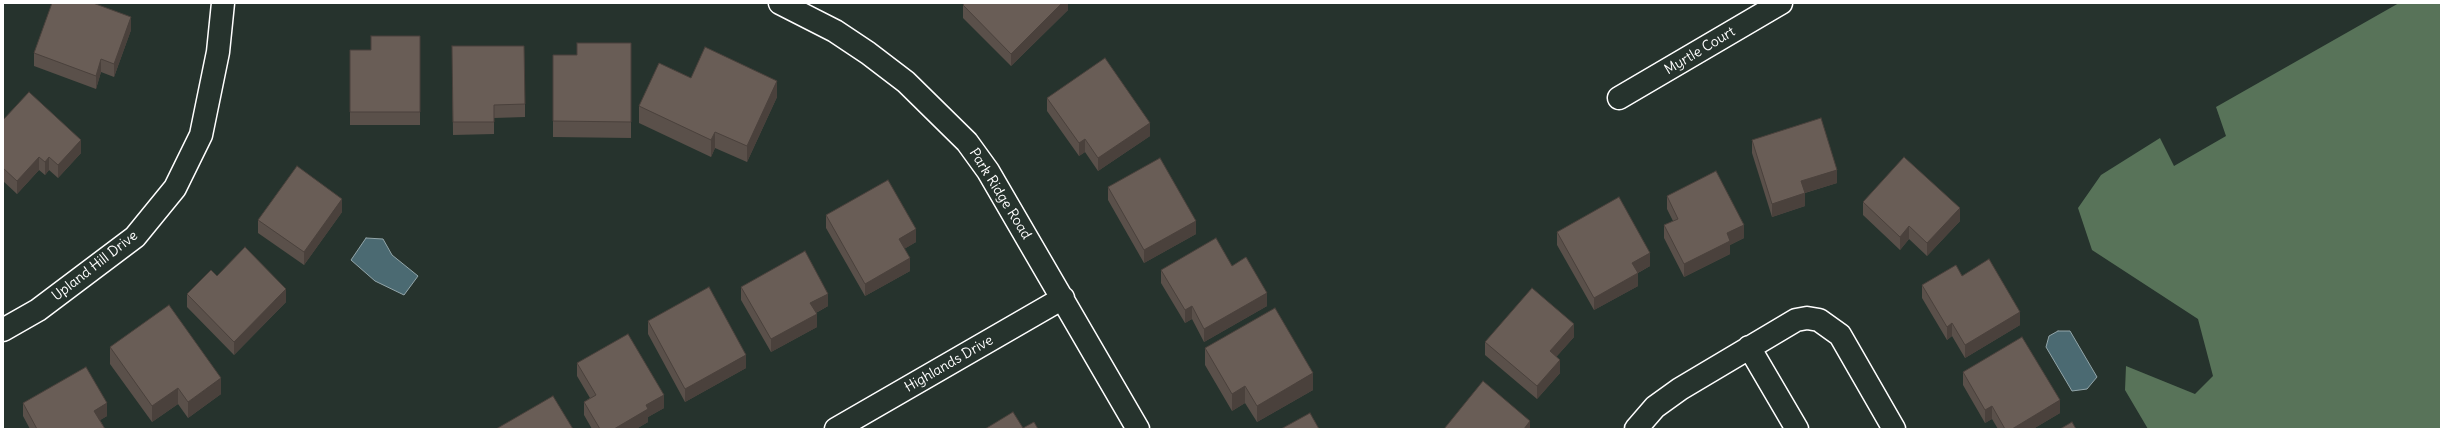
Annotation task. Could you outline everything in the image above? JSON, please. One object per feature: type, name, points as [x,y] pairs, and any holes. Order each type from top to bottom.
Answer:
[{"type":"street","name":"Upland Hill Drive","points":[[3,330],[38,310],[135,237],[175,188],[201,135],[218,52],[223,3]]},
{"type":"street","name":"Park Ridge Road","points":[[780,3],[835,31],[868,53],[906,82],[943,116],[967,142],[988,171],[1138,429]]},
{"type":"street","name":"Myrtle Court","points":[[1619,98],[1780,3]]},
{"type":"street","name":"Highlands Drive","points":[[836,429],[1063,298]]},
{"type":"street","points":[[1636,429],[1655,407],[1680,389],[1796,320],[1807,318],[1819,320],[1830,326],[1840,335],[1894,429]]},
{"type":"street","points":[[1749,347],[1797,429]]},
{"type":"green space","points":[[2399,3],[2441,3],[2441,429],[2148,429],[2125,390],[2126,366],[2195,394],[2213,376],[2198,319],[2092,250],[2078,208],[2101,175],[2160,138],[2174,166],[2226,136],[2216,107]]},
{"type":"water","points":[[366,238],[383,239],[392,255],[418,276],[404,295],[375,281],[351,260]]},
{"type":"water","points":[[2058,331],[2070,331],[2097,377],[2087,389],[2072,391],[2046,347],[2049,336]]},
{"type":"building","points":[[52,3],[93,3],[131,17],[114,64],[101,59],[96,76],[34,53]]},
{"type":"building","points":[[965,3],[1062,3],[1011,54],[963,5]]},
{"type":"building","points":[[371,36],[420,36],[420,112],[350,112],[350,50],[371,50]]},
{"type":"building","points":[[577,43],[631,43],[631,122],[553,121],[553,55],[577,55]]},
{"type":"building","points":[[452,46],[524,46],[525,104],[494,105],[494,122],[453,122]]},
{"type":"building","points":[[705,47],[777,81],[747,146],[715,132],[711,140],[639,106],[659,63],[691,78]]},
{"type":"building","points":[[1105,58],[1150,123],[1098,158],[1085,139],[1079,143],[1047,98]]},
{"type":"building","points":[[29,92],[81,140],[58,165],[49,157],[45,162],[39,157],[17,181],[3,168],[3,120]]},
{"type":"building","points":[[1821,118],[1837,170],[1801,181],[1805,193],[1772,204],[1752,140]]},
{"type":"building","points":[[1904,157],[1960,208],[1927,243],[1909,226],[1900,237],[1863,202]]},
{"type":"building","points":[[1160,158],[1196,221],[1144,250],[1108,187]]},
{"type":"building","points":[[297,166],[342,199],[304,252],[258,220]]},
{"type":"building","points":[[1716,171],[1744,225],[1727,233],[1730,241],[1684,264],[1664,225],[1678,219],[1667,196]]},
{"type":"building","points":[[888,180],[916,229],[899,239],[910,258],[865,284],[826,215]]},
{"type":"building","points":[[1619,197],[1650,253],[1632,263],[1638,273],[1594,298],[1557,232]]},
{"type":"building","points":[[1216,238],[1232,266],[1246,257],[1267,293],[1204,329],[1192,306],[1185,310],[1161,270]]},
{"type":"building","points":[[245,247],[286,289],[234,342],[187,294],[211,270],[217,276]]},
{"type":"building","points":[[805,251],[828,294],[810,303],[817,314],[771,339],[741,287]]},
{"type":"building","points":[[1989,259],[2020,312],[1965,345],[1952,323],[1947,327],[1922,285],[1956,265],[1962,276]]},
{"type":"building","points":[[709,287],[746,355],[685,389],[648,321]]},
{"type":"building","points":[[1532,288],[1574,324],[1550,351],[1560,360],[1537,386],[1485,342]]},
{"type":"building","points":[[169,305],[221,378],[188,402],[178,388],[152,406],[110,347]]},
{"type":"building","points":[[1275,308],[1313,373],[1257,406],[1245,386],[1232,394],[1205,348]]},
{"type":"building","points":[[628,334],[664,395],[646,405],[648,409],[614,429],[600,429],[584,402],[596,395],[577,363]]},
{"type":"building","points":[[2022,337],[2060,400],[2012,429],[2005,429],[1992,406],[1985,410],[1963,372]]},
{"type":"building","points":[[86,367],[107,403],[94,411],[105,429],[37,429],[23,403]]},
{"type":"building","points":[[1483,381],[1530,421],[1524,429],[1444,429]]},
{"type":"building","points":[[553,396],[573,429],[496,429]]},
{"type":"building","points":[[1013,412],[1023,428],[1034,422],[1038,429],[985,429]]},
{"type":"building","points":[[1310,413],[1319,429],[1281,429]]},
{"type":"building","points":[[2072,422],[2076,429],[2060,429]]}]
